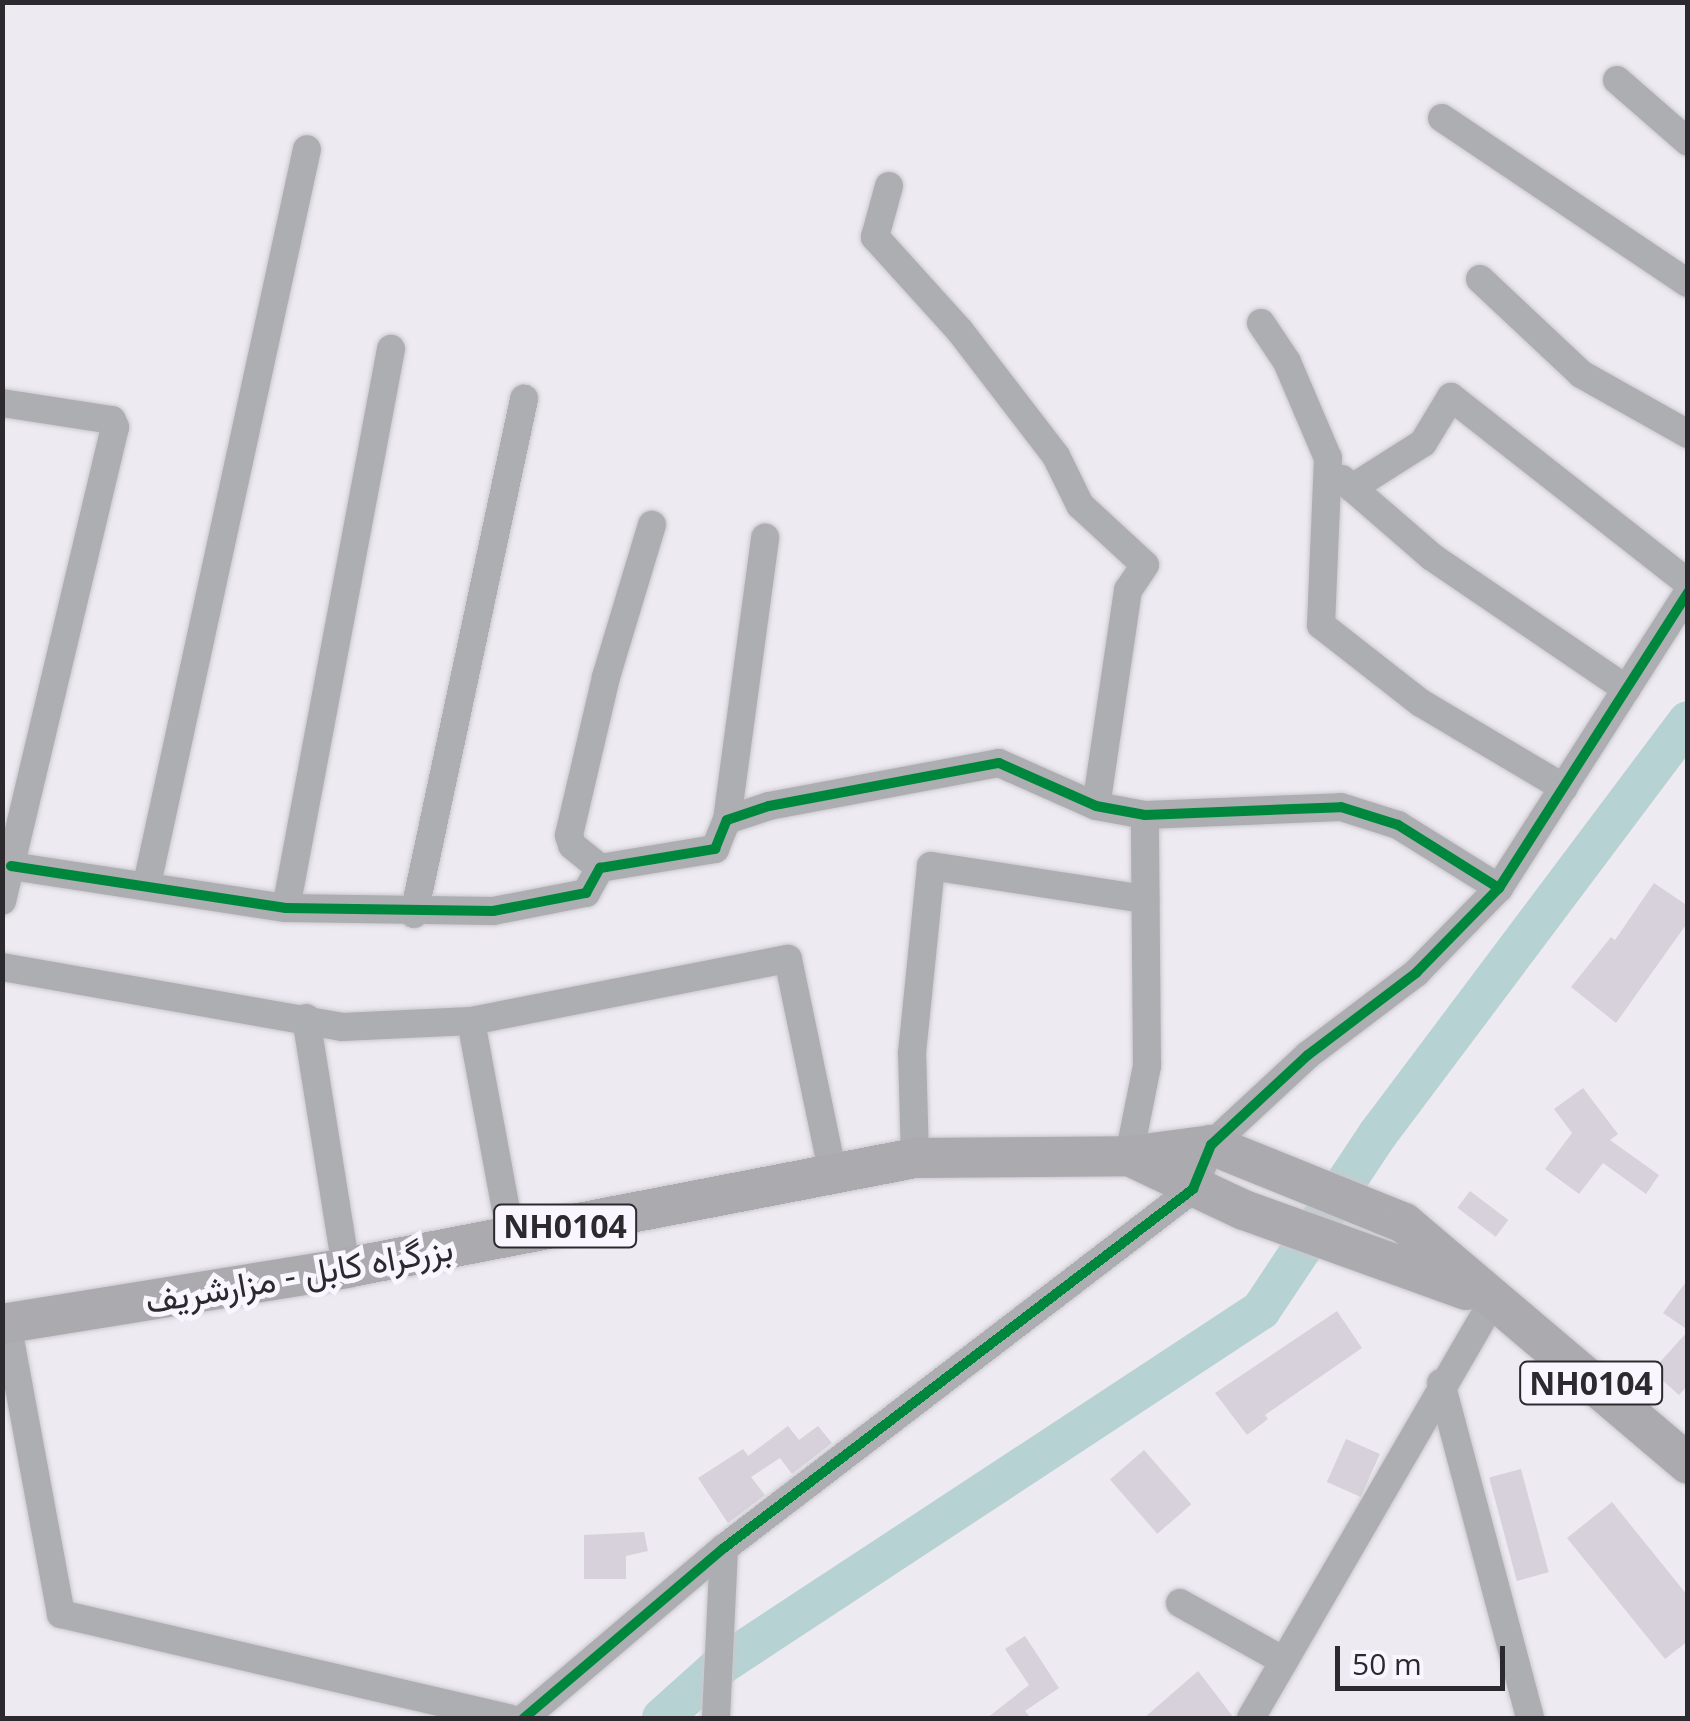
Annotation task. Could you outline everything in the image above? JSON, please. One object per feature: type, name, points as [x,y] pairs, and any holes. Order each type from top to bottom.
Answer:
[{"type":"highway","name":"بزرگراه کابل - مزارشریف","points":[[5,1323],[346,1268],[914,1158],[1129,1156],[1227,1150],[1396,1241],[1493,1301],[1688,1464]]},
{"type":"highway","name":"بزرگراه کابل - مزارشریف","points":[[1129,1156],[1244,1210],[1396,1241]]},
{"type":"street","points":[[1616,80],[1688,142]]},
{"type":"street","points":[[1442,118],[1688,283]]},
{"type":"street","points":[[147,884],[307,149]]},
{"type":"street","points":[[889,186],[875,237],[960,331],[1044,440],[1080,505],[1145,565],[1128,590],[1096,806]]},
{"type":"street","points":[[1480,280],[1581,374],[1688,434]]},
{"type":"street","points":[[1261,323],[1286,362],[1328,467],[1321,625],[1422,702],[1564,788]]},
{"type":"street","points":[[286,908],[391,349]]},
{"type":"street","points":[[1352,488],[1423,443],[1451,397],[1688,583]]},
{"type":"street","points":[[414,914],[524,399]]},
{"type":"street","points":[[2,403],[112,420],[116,427],[2,901]]},
{"type":"street","points":[[1328,467],[1432,557],[1626,688]]},
{"type":"street","points":[[652,526],[606,676],[569,835],[572,845],[600,868],[715,849],[727,820],[764,538]]},
{"type":"street","points":[[524,1718],[724,1548],[1193,1189],[1308,1055],[1416,973],[1499,888],[1688,592]]},
{"type":"street","points":[[727,820],[999,763],[1096,806],[1145,816],[1340,808],[1398,825],[1499,888]]},
{"type":"street","points":[[1129,1156],[1147,1066],[1145,816]]},
{"type":"street","points":[[11,866],[286,908],[414,914],[493,911],[586,893],[600,868]]},
{"type":"street","points":[[914,1158],[912,1053],[931,866],[1144,899]]},
{"type":"street","points":[[2,967],[306,1018],[342,1028],[471,1021],[788,959],[833,1174]]},
{"type":"street","points":[[306,1018],[346,1268]]},
{"type":"street","points":[[471,1021],[511,1236]]},
{"type":"street","points":[[1250,1718],[1441,1384],[1493,1301]]},
{"type":"street","points":[[5,1323],[61,1614],[509,1718]]},
{"type":"street","points":[[1441,1384],[1530,1718]]},
{"type":"street","points":[[716,1718],[724,1548]]},
{"type":"street","points":[[1180,1603],[1284,1660]]},
{"type":"building","points":[[1654,883],[1688,906],[1688,922],[1616,1023],[1571,987],[1611,937],[1615,940]]},
{"type":"building","points":[[1583,1088],[1618,1134],[1610,1140],[1659,1175],[1646,1194],[1603,1163],[1579,1194],[1545,1169],[1572,1133],[1554,1109]]},
{"type":"building","points":[[1470,1191],[1508,1220],[1496,1237],[1457,1208]]},
{"type":"building","points":[[1688,1279],[1688,1330],[1663,1313]]},
{"type":"building","points":[[1337,1311],[1362,1348],[1265,1415],[1268,1419],[1247,1435],[1215,1393]]},
{"type":"building","points":[[1688,1331],[1688,1385],[1679,1395],[1652,1371]]},
{"type":"building","points":[[788,1426],[799,1440],[818,1426],[832,1443],[792,1474],[780,1458],[751,1477],[765,1495],[728,1523],[698,1478],[743,1449],[748,1456]]},
{"type":"building","points":[[1346,1439],[1380,1454],[1361,1497],[1327,1482]]},
{"type":"building","points":[[1144,1450],[1191,1504],[1157,1534],[1110,1480]]},
{"type":"building","points":[[1521,1469],[1549,1572],[1517,1581],[1489,1478]]},
{"type":"building","points":[[1612,1502],[1688,1596],[1688,1641],[1665,1659],[1567,1538]]},
{"type":"building","points":[[644,1532],[648,1551],[626,1556],[626,1579],[584,1579],[584,1535]]},
{"type":"building","points":[[1025,1636],[1059,1688],[1025,1711],[1031,1718],[987,1718],[1029,1685],[1005,1649]]},
{"type":"building","points":[[1198,1671],[1234,1718],[1144,1718]]},
{"type":"waterway","points":[[662,1718],[721,1665],[1261,1310],[1378,1134],[1688,721]]},
{"type":"cycle path","points":[[524,1718],[724,1548],[1193,1189],[1211,1145],[1308,1055],[1416,973],[1499,888],[1688,592]]},
{"type":"cycle path","points":[[11,866],[286,908],[493,911],[586,893],[600,868],[715,849],[727,820],[769,806],[999,763],[1096,806],[1145,815],[1341,807],[1398,825],[1499,888]]}]
